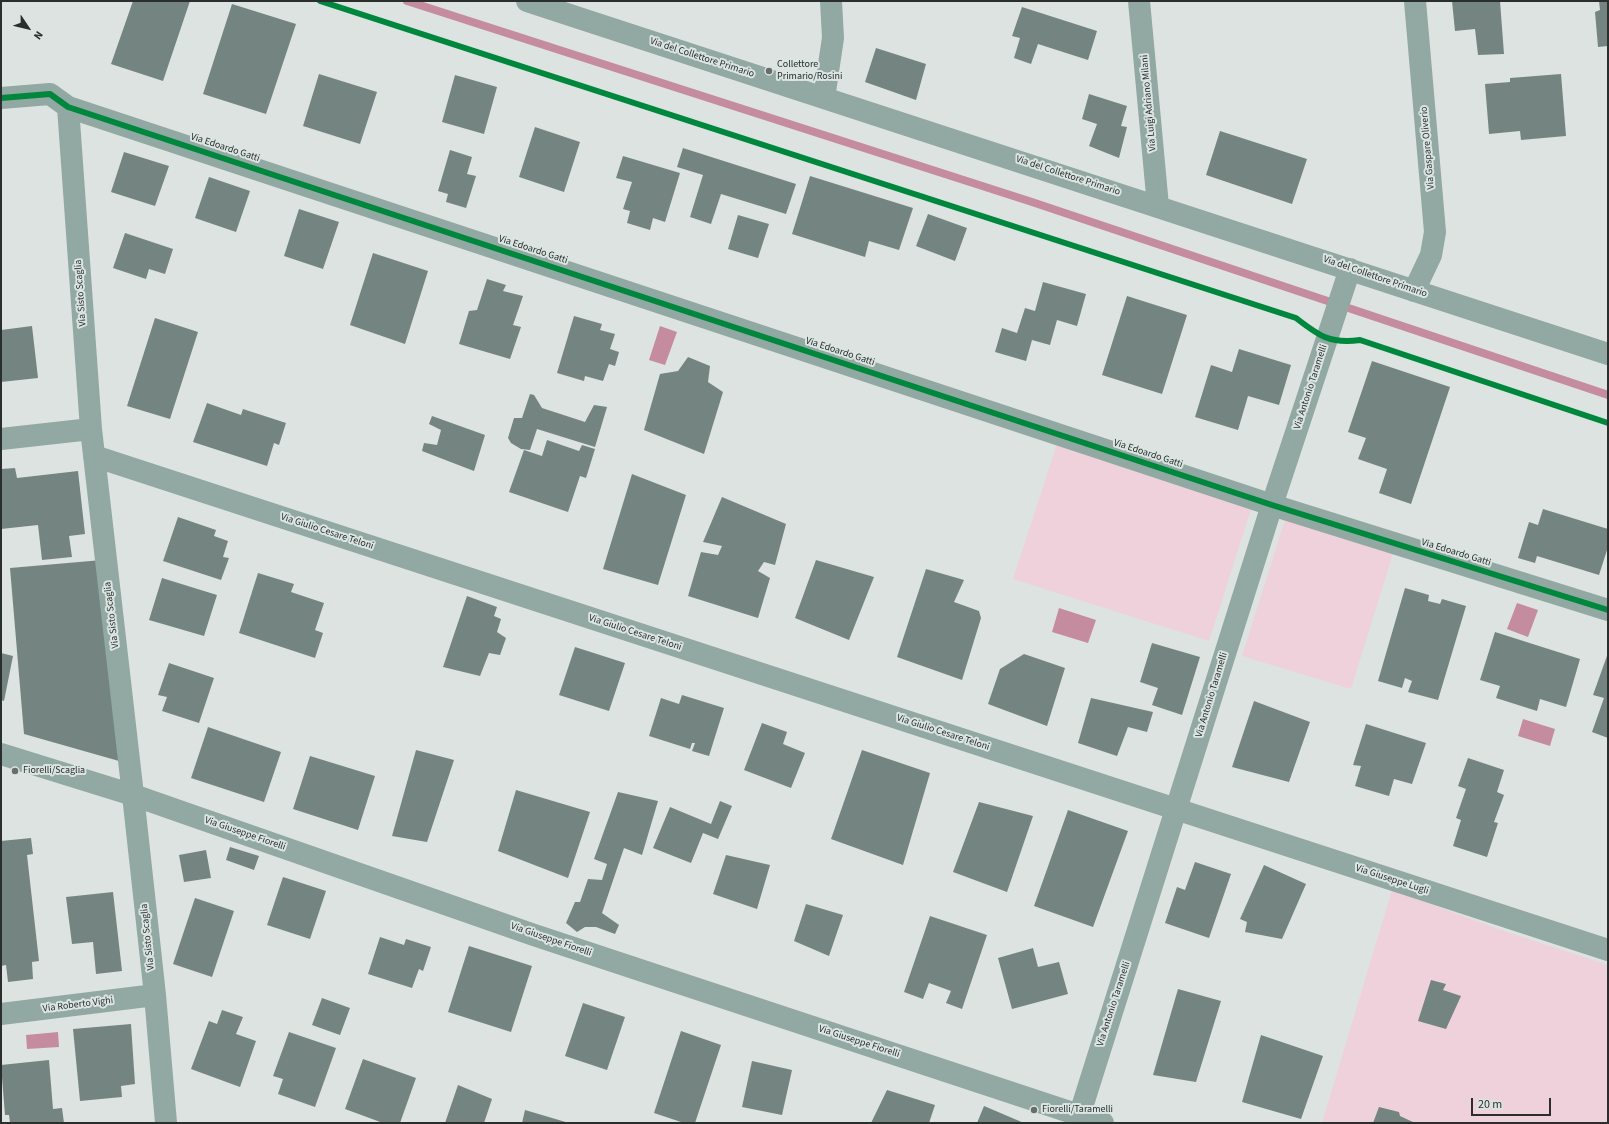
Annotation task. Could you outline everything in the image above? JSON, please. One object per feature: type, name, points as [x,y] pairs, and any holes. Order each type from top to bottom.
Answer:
[{"type":"street","name":"Via del Collettore Primario","points":[[527,1],[1608,354]]},
{"type":"street","points":[[824,98],[833,38],[831,1]]},
{"type":"street","name":"Via Luigi Adriano Milani","points":[[1139,1],[1158,206]]},
{"type":"street","name":"Via Gaspare Oliverio","points":[[1414,291],[1429,261],[1435,232],[1415,1]]},
{"type":"street","name":"Via Edoardo Gatti","points":[[1,98],[50,94],[68,107],[1272,505],[1608,610]]},
{"type":"street","name":"Via Sisto Scaglia","points":[[68,107],[91,429],[155,995],[166,1123]]},
{"type":"street","name":"Via Antonio Taramelli","points":[[1078,1119],[1272,505],[1350,269]]},
{"type":"street","points":[[1,439],[91,429]]},
{"type":"street","name":"Via Giulio Cesare Teloni","points":[[94,456],[1176,810]]},
{"type":"street","name":"Via Giuseppe Fiorelli","points":[[1,754],[133,795],[534,935],[1078,1119],[1103,1123]]},
{"type":"street","name":"Via Giuseppe Lugli","points":[[1176,810],[1608,950]]},
{"type":"street","name":"Via Roberto Vighi","points":[[1,1014],[155,995]]},
{"type":"shaded area","points":[[660,326],[677,332],[665,365],[649,360]]},
{"type":"shaded area","points":[[1057,444],[1252,506],[1209,641],[1013,579]]},
{"type":"shaded area","points":[[1285,520],[1393,553],[1351,689],[1242,656]]},
{"type":"shaded area","points":[[1517,603],[1538,610],[1528,637],[1507,629]]},
{"type":"shaded area","points":[[1059,608],[1096,620],[1088,643],[1052,632]]},
{"type":"shaded area","points":[[1523,719],[1555,729],[1550,746],[1518,736]]},
{"type":"shaded area","points":[[1392,890],[1501,930],[1608,965],[1608,1123],[1322,1123]]},
{"type":"shaded area","points":[[58,1032],[59,1047],[27,1049],[26,1035]]},
{"type":"building","points":[[133,1],[190,1],[163,81],[111,64]]},
{"type":"building","points":[[1452,1],[1500,1],[1504,54],[1478,55],[1475,29],[1455,31]]},
{"type":"building","points":[[1599,1],[1608,1],[1608,46],[1598,47],[1595,12],[1600,10]]},
{"type":"building","points":[[232,4],[296,24],[266,114],[203,94]]},
{"type":"building","points":[[1022,7],[1097,31],[1088,60],[1038,44],[1031,64],[1014,58],[1020,38],[1012,36]]},
{"type":"building","points":[[876,48],[926,64],[916,100],[865,82]]},
{"type":"building","points":[[319,74],[377,92],[360,144],[303,126]]},
{"type":"building","points":[[1561,74],[1566,136],[1521,140],[1520,131],[1489,134],[1485,84],[1510,82],[1510,78]]},
{"type":"building","points":[[455,75],[497,87],[484,134],[442,122]]},
{"type":"building","points":[[1089,94],[1127,106],[1121,126],[1127,127],[1119,158],[1089,146],[1097,124],[1082,119]]},
{"type":"building","points":[[535,127],[580,142],[564,192],[519,177]]},
{"type":"building","points":[[1220,131],[1307,159],[1292,204],[1206,175]]},
{"type":"building","points":[[683,148],[796,184],[786,214],[721,194],[711,224],[690,217],[703,175],[677,167]]},
{"type":"building","points":[[450,150],[472,157],[467,174],[476,176],[466,208],[446,202],[448,194],[438,191]]},
{"type":"building","points":[[124,152],[169,166],[155,206],[111,192]]},
{"type":"building","points":[[623,156],[680,173],[665,222],[653,218],[650,230],[627,223],[630,211],[623,209],[632,182],[616,178]]},
{"type":"building","points":[[810,176],[913,208],[899,250],[869,241],[865,257],[792,234]]},
{"type":"building","points":[[209,177],[250,191],[236,232],[195,218]]},
{"type":"building","points":[[299,209],[339,222],[323,269],[284,256]]},
{"type":"building","points":[[928,214],[967,228],[955,261],[916,246]]},
{"type":"building","points":[[738,215],[769,224],[758,258],[728,249]]},
{"type":"building","points":[[125,233],[173,249],[165,274],[149,269],[146,279],[113,268]]},
{"type":"building","points":[[373,253],[428,271],[405,344],[350,325]]},
{"type":"building","points":[[487,279],[506,285],[503,291],[523,296],[513,325],[521,327],[510,359],[459,344],[469,311],[477,310]]},
{"type":"building","points":[[1043,282],[1086,294],[1077,326],[1057,320],[1050,345],[1032,340],[1026,361],[995,352],[1002,328],[1017,333],[1025,308],[1035,311]]},
{"type":"building","points":[[1127,296],[1187,315],[1162,394],[1102,375]]},
{"type":"building","points":[[574,316],[602,324],[600,330],[615,334],[610,349],[619,352],[615,366],[609,364],[603,381],[585,376],[584,381],[557,373]]},
{"type":"building","points":[[155,318],[198,332],[170,419],[127,406]]},
{"type":"building","points":[[32,326],[38,378],[1,382],[1,330]]},
{"type":"building","points":[[1239,349],[1291,365],[1279,405],[1248,396],[1238,430],[1195,417],[1211,365],[1232,372]]},
{"type":"building","points":[[688,357],[710,366],[708,382],[723,392],[704,454],[644,430],[660,374],[678,371]]},
{"type":"building","points":[[1372,361],[1450,387],[1411,504],[1379,493],[1387,469],[1358,459],[1366,438],[1348,432]]},
{"type":"building","points":[[530,394],[534,395],[542,408],[585,422],[594,405],[607,407],[595,447],[537,429],[530,450],[521,449],[511,443],[508,438],[514,418],[522,418]]},
{"type":"building","points":[[207,403],[241,415],[243,409],[286,423],[279,445],[274,443],[267,466],[193,442]]},
{"type":"building","points":[[432,416],[485,435],[474,471],[422,451],[424,443],[437,445],[441,430],[429,424]]},
{"type":"building","points":[[547,440],[579,451],[582,445],[595,449],[586,478],[580,476],[568,512],[509,492],[524,450],[542,456]]},
{"type":"building","points":[[15,468],[17,478],[78,471],[85,534],[69,536],[72,557],[42,560],[38,525],[1,529],[1,469]]},
{"type":"building","points":[[632,474],[686,495],[658,585],[603,569]]},
{"type":"building","points":[[722,497],[786,524],[775,565],[764,562],[758,571],[770,578],[758,618],[688,596],[701,552],[718,555],[722,546],[703,542]]},
{"type":"building","points":[[1543,509],[1608,529],[1608,547],[1599,575],[1537,556],[1535,563],[1518,558],[1529,522],[1538,525]]},
{"type":"building","points":[[178,517],[216,530],[214,536],[228,541],[223,557],[229,558],[221,580],[163,561]]},
{"type":"building","points":[[102,560],[119,761],[24,734],[10,568]]},
{"type":"building","points":[[816,560],[874,577],[849,640],[795,618]]},
{"type":"building","points":[[926,569],[964,580],[954,602],[979,611],[981,618],[962,680],[897,657]]},
{"type":"building","points":[[258,573],[294,584],[291,592],[324,603],[315,630],[323,633],[315,658],[239,633]]},
{"type":"building","points":[[162,578],[217,595],[204,636],[149,620]]},
{"type":"building","points":[[1405,588],[1429,595],[1428,601],[1440,604],[1442,599],[1466,606],[1438,700],[1408,692],[1412,681],[1405,678],[1402,688],[1378,681]]},
{"type":"building","points":[[467,596],[497,607],[494,616],[501,619],[497,632],[506,638],[500,655],[489,653],[480,676],[443,667]]},
{"type":"building","points":[[1495,632],[1580,659],[1566,707],[1540,699],[1537,711],[1496,698],[1500,686],[1480,680]]},
{"type":"building","points":[[1152,643],[1200,657],[1182,715],[1152,705],[1158,688],[1140,682]]},
{"type":"building","points":[[575,647],[625,663],[609,711],[559,695]]},
{"type":"building","points":[[1,653],[13,656],[4,701],[1,700]]},
{"type":"building","points":[[1608,653],[1608,738],[1592,732],[1604,698],[1593,695]]},
{"type":"building","points":[[1024,654],[1065,668],[1047,726],[988,704],[1000,669]]},
{"type":"building","points":[[169,663],[214,678],[199,723],[162,711],[167,697],[158,695]]},
{"type":"building","points":[[682,695],[724,708],[709,756],[692,751],[695,743],[692,743],[690,749],[649,736],[661,698],[679,704]]},
{"type":"building","points":[[1091,698],[1153,712],[1147,732],[1128,727],[1117,756],[1078,743]]},
{"type":"building","points":[[1254,701],[1310,722],[1289,782],[1232,767]]},
{"type":"building","points":[[762,723],[787,732],[783,744],[805,753],[791,788],[744,770]]},
{"type":"building","points":[[1366,724],[1426,743],[1412,784],[1394,779],[1389,796],[1355,786],[1361,766],[1353,765]]},
{"type":"building","points":[[208,727],[281,752],[264,802],[191,778]]},
{"type":"building","points":[[416,750],[454,760],[427,842],[392,836]]},
{"type":"building","points":[[862,750],[930,773],[903,865],[831,839]]},
{"type":"building","points":[[310,756],[375,776],[358,830],[293,809]]},
{"type":"building","points":[[1468,758],[1504,770],[1497,792],[1504,795],[1494,822],[1498,823],[1487,857],[1453,846],[1461,820],[1456,818],[1466,789],[1458,786]]},
{"type":"building","points":[[516,790],[590,812],[568,878],[498,851]]},
{"type":"building","points":[[618,792],[658,801],[642,855],[624,848],[602,913],[619,925],[615,934],[596,927],[585,927],[577,932],[566,923],[575,902],[580,902],[588,879],[602,880],[607,864],[594,859]]},
{"type":"building","points":[[720,801],[732,806],[718,839],[703,833],[691,863],[653,848],[670,807],[711,824]]},
{"type":"building","points":[[979,802],[1033,816],[1007,892],[953,872]]},
{"type":"building","points":[[1068,810],[1128,831],[1093,927],[1034,906]]},
{"type":"building","points":[[31,838],[33,854],[27,855],[39,961],[32,962],[33,979],[8,982],[6,965],[1,966],[1,841]]},
{"type":"building","points":[[230,847],[259,856],[254,870],[226,860]]},
{"type":"building","points":[[206,850],[211,878],[184,882],[179,855]]},
{"type":"building","points":[[726,855],[770,865],[757,909],[713,894]]},
{"type":"building","points":[[1195,862],[1231,874],[1209,938],[1165,923],[1177,887],[1185,890]]},
{"type":"building","points":[[1264,865],[1306,884],[1282,939],[1245,932],[1247,922],[1240,919]]},
{"type":"building","points":[[283,877],[326,891],[310,939],[267,925]]},
{"type":"building","points":[[113,892],[122,971],[96,974],[93,942],[72,944],[66,897]]},
{"type":"building","points":[[195,898],[234,911],[212,977],[173,964]]},
{"type":"building","points":[[806,904],[843,915],[829,956],[794,941]]},
{"type":"building","points":[[930,916],[987,935],[962,1009],[946,1003],[951,991],[929,983],[923,999],[904,992]]},
{"type":"building","points":[[380,937],[404,945],[406,939],[431,947],[423,971],[419,969],[412,988],[368,974]]},
{"type":"building","points":[[469,946],[532,966],[511,1032],[448,1012]]},
{"type":"building","points":[[1033,948],[1038,967],[1059,962],[1068,994],[1012,1009],[998,958]]},
{"type":"building","points":[[1431,980],[1446,984],[1443,990],[1461,996],[1446,1029],[1418,1021]]},
{"type":"building","points":[[1178,989],[1221,1001],[1196,1082],[1153,1075]]},
{"type":"building","points":[[322,998],[350,1008],[340,1035],[312,1025]]},
{"type":"building","points":[[583,1003],[625,1017],[607,1070],[565,1056]]},
{"type":"building","points":[[222,1010],[243,1017],[236,1034],[256,1041],[240,1087],[191,1069],[209,1021],[217,1024]]},
{"type":"building","points":[[131,1024],[135,1084],[121,1086],[122,1097],[80,1101],[73,1029]]},
{"type":"building","points":[[681,1031],[721,1045],[695,1123],[684,1123],[654,1113]]},
{"type":"building","points":[[289,1032],[336,1048],[315,1107],[278,1094],[283,1079],[273,1076]]},
{"type":"building","points":[[1261,1035],[1323,1056],[1301,1119],[1242,1102]]},
{"type":"building","points":[[363,1059],[416,1078],[400,1123],[383,1123],[345,1109]]},
{"type":"building","points":[[49,1060],[53,1109],[62,1108],[64,1123],[10,1123],[9,1115],[5,1115],[1,1065]]},
{"type":"building","points":[[752,1061],[792,1070],[782,1115],[742,1107]]},
{"type":"building","points":[[458,1085],[492,1099],[484,1123],[445,1123]]},
{"type":"building","points":[[887,1090],[935,1105],[929,1123],[871,1123]]},
{"type":"building","points":[[984,1106],[1024,1123],[977,1123]]},
{"type":"building","points":[[1379,1107],[1399,1112],[1400,1116],[1415,1123],[1373,1123]]},
{"type":"building","points":[[525,1110],[569,1123],[522,1123]]},
{"type":"waterway","points":[[407,1],[1032,202],[1608,395]]},
{"type":"cycle path","points":[[320,1],[1296,318],[1311,330],[1333,340],[1360,340],[1608,423]]},
{"type":"cycle path","points":[[1,98],[50,94],[68,107],[1272,505],[1608,610]]},
{"type":"place","name":"Collettore Primario/Rosini","points":[[769,71]]},
{"type":"place","name":"Fiorelli/Scaglia","points":[[15,771]]},
{"type":"place","name":"Fiorelli/Taramelli","points":[[1034,1110]]}]
